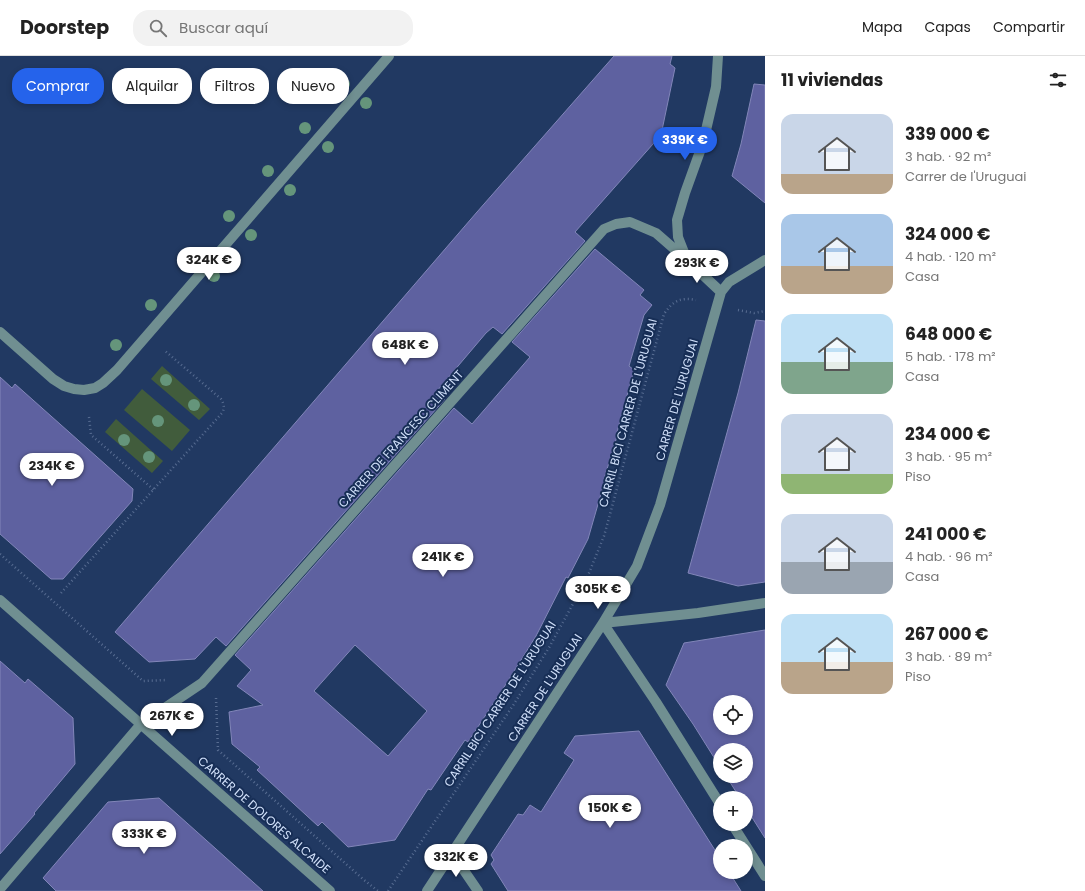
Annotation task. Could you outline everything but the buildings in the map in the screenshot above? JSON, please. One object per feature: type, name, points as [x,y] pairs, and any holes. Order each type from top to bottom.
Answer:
[{"type":"street","points":[[0,332],[53,379],[64,386],[84,390],[95,388],[103,383],[117,370],[389,56]]},
{"type":"street","points":[[718,56],[716,87],[703,143],[676,220],[678,237],[687,260],[721,292],[729,282],[765,260]]},
{"type":"street","name":"CARRER DE FRANCESC CLIMENT","points":[[0,889],[141,724],[206,680],[604,229],[616,224],[630,222],[656,233],[687,260]]},
{"type":"street","name":"CARRER DE L'URUGUAI","points":[[427,891],[603,623],[637,566],[660,505],[721,292]]},
{"type":"street","name":"CARRER DE DOLORES ALCAIDE","points":[[0,600],[330,891]]},
{"type":"street","points":[[713,793],[656,702],[603,623],[698,614],[765,603]]},
{"type":"street","points":[[736,831],[765,876]]},
{"type":"street","points":[[452,853],[478,891]]},
{"type":"path","name":"CARRIL BICI CARRER DE L'URUGUAI","points":[[388,891],[514,704],[550,646],[587,578],[604,536],[664,314],[676,301],[687,298]]},
{"type":"path","points":[[746,312],[754,313],[765,311]]},
{"type":"path","points":[[61,593],[222,413],[224,406],[221,399],[164,350]]},
{"type":"path","points":[[89,417],[92,435],[154,490]]},
{"type":"path","points":[[0,554],[143,681],[174,680]]},
{"type":"path","points":[[216,696],[218,750],[378,891]]},
{"type":"green space","points":[[162,366],[210,409],[199,420],[151,379]]},
{"type":"green space","points":[[142,389],[190,430],[172,451],[124,410]]},
{"type":"green space","points":[[116,419],[163,461],[152,473],[105,432]]}]
